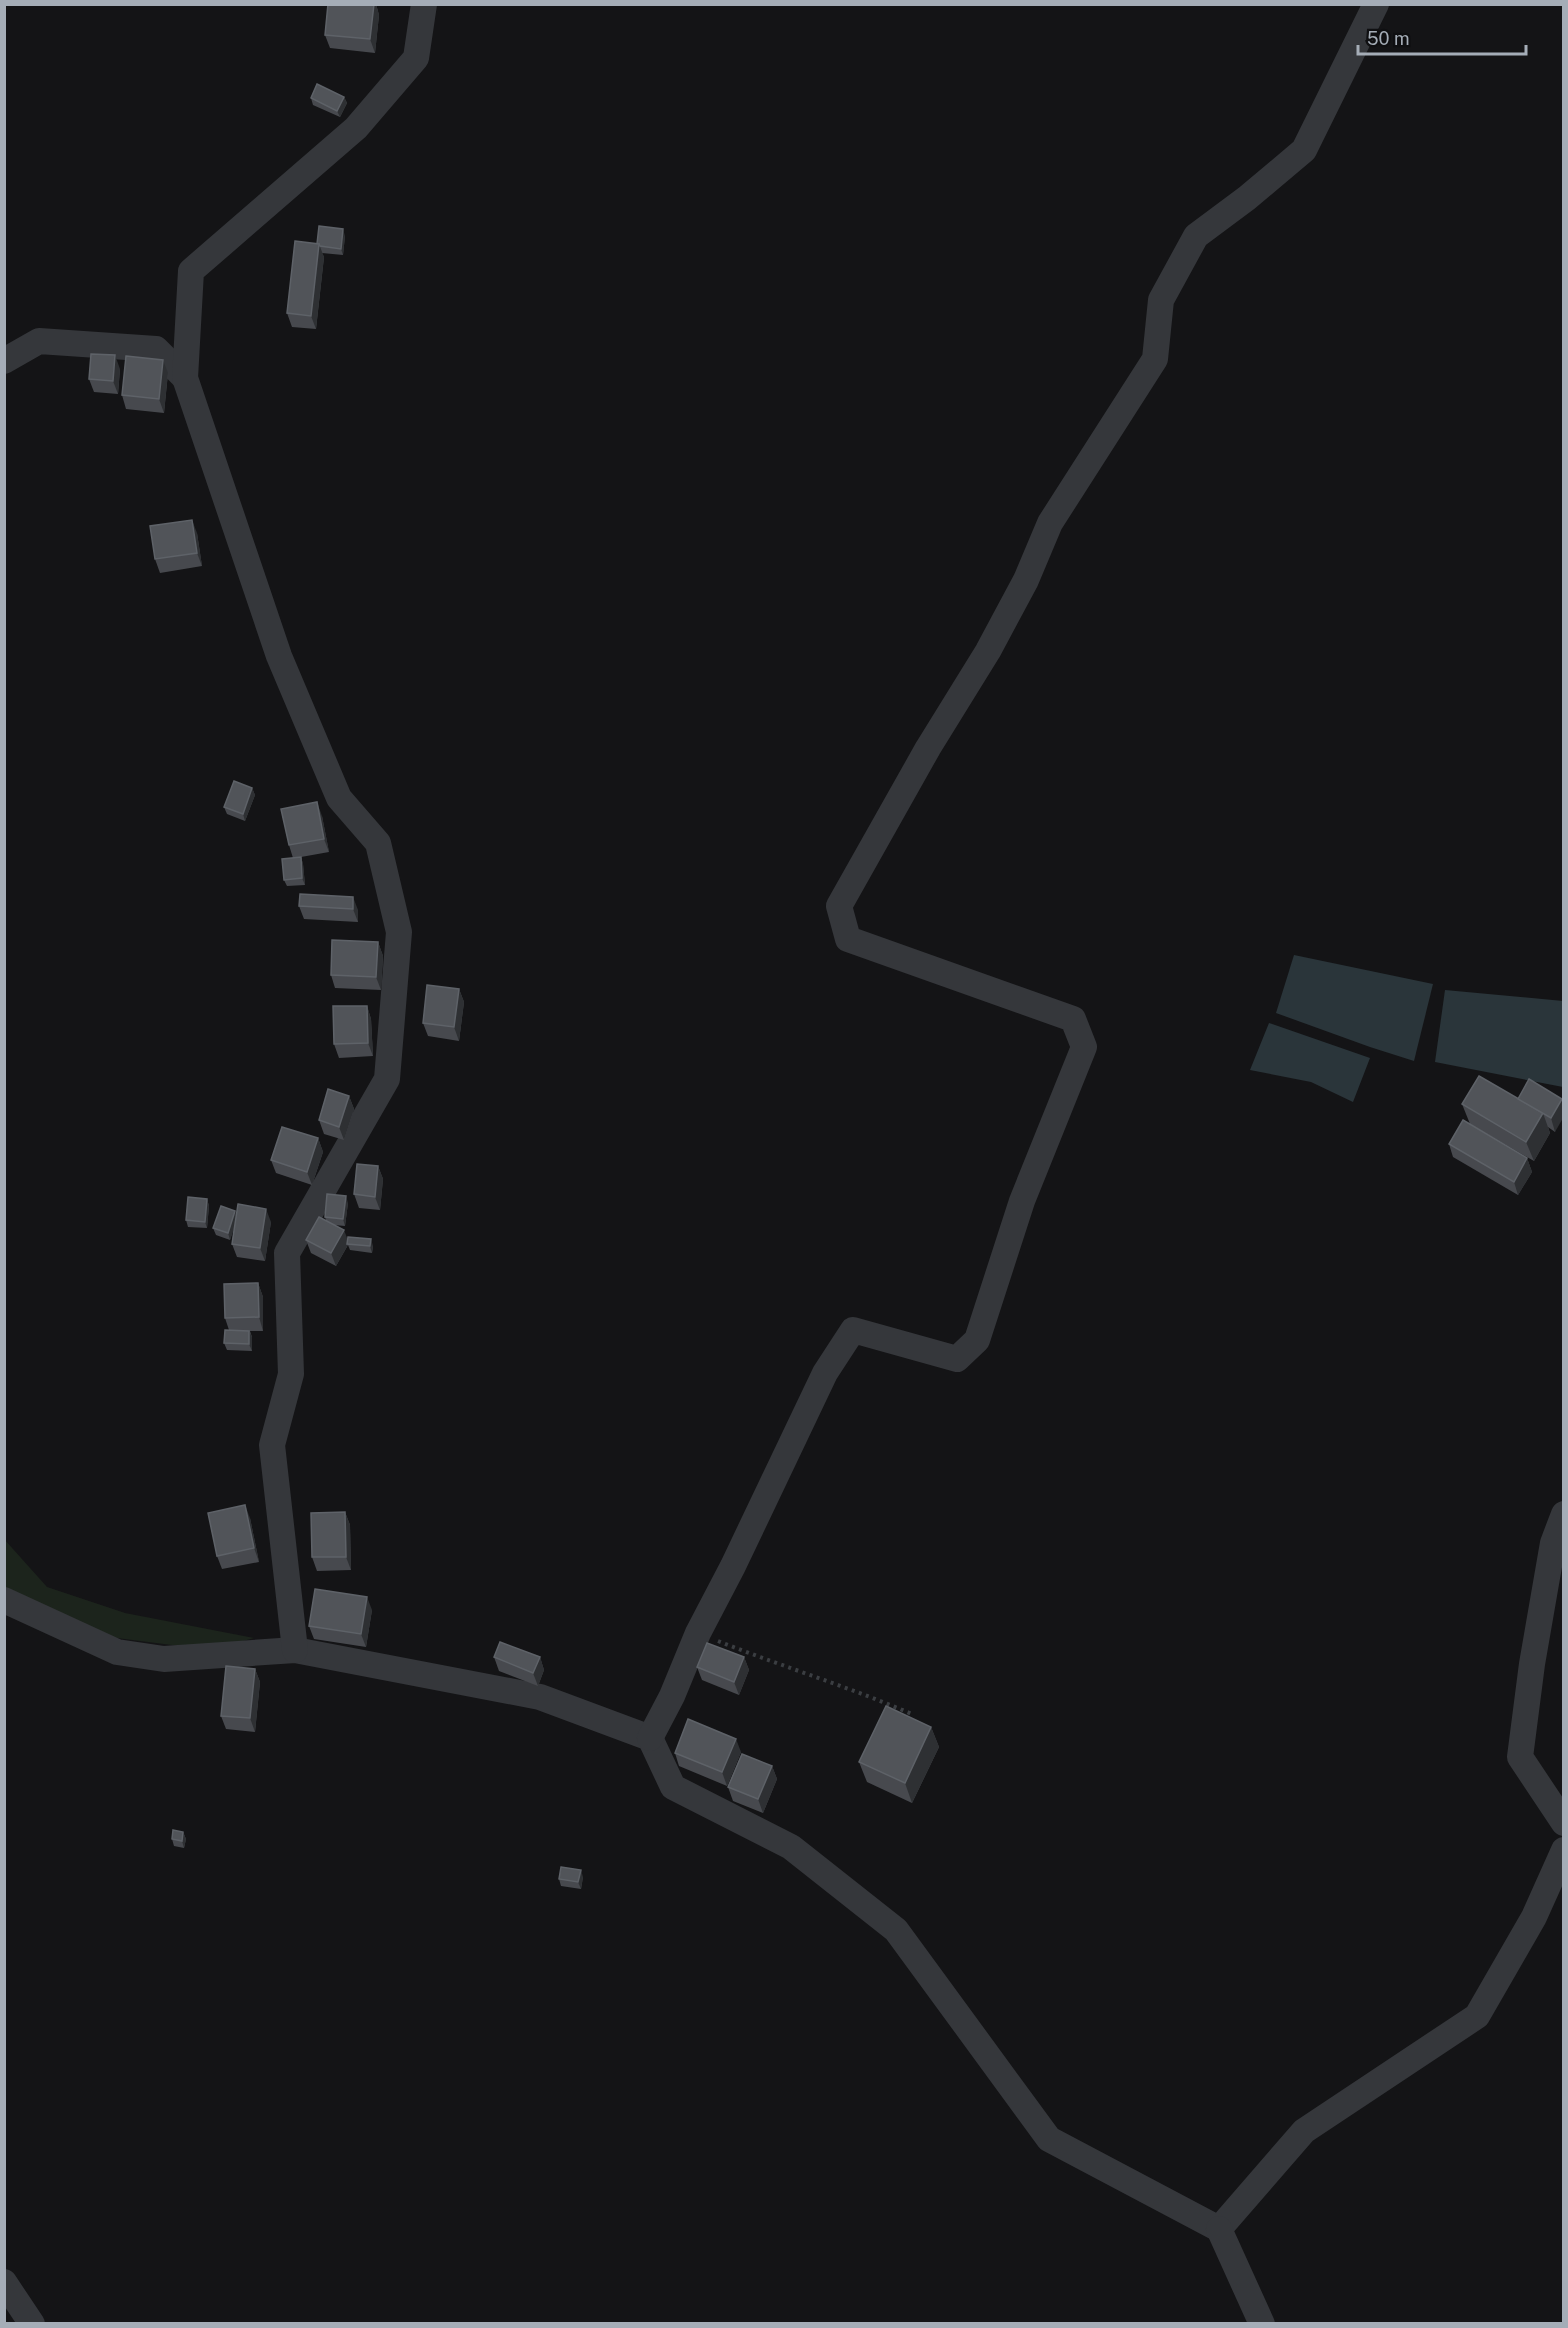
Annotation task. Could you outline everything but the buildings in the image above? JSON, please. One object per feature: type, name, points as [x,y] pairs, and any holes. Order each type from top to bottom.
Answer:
[{"type":"street","points":[[295,1650],[272,1445],[291,1374],[287,1253],[387,1079],[399,932],[378,843],[339,798],[279,656],[185,378],[191,271],[356,128],[416,58],[424,4]]},
{"type":"street","points":[[650,1738],[672,1696],[698,1633],[733,1566],[825,1373],[854,1330],[957,1359],[977,1340],[1022,1201],[1084,1047],[1073,1019],[848,939],[839,906],[928,748],[988,651],[1026,580],[1050,523],[1155,359],[1161,300],[1196,236],[1247,198],[1304,150],[1376,4]]},
{"type":"street","points":[[4,361],[39,340],[156,349],[185,378]]},
{"type":"street","points":[[1563,1514],[1551,1554],[1532,1664],[1520,1757],[1563,1823]]},
{"type":"street","points":[[4,1600],[117,1652],[164,1659],[295,1650],[540,1697],[650,1738],[673,1787],[791,1847],[896,1930],[1049,2139],[1219,2229],[1262,2324]]},
{"type":"street","points":[[1219,2229],[1304,2131],[1477,2016],[1534,1917],[1563,1850]]},
{"type":"street","points":[[4,2282],[32,2324]]},
{"type":"path","points":[[698,1633],[914,1714]]},
{"type":"shaded area","points":[[1294,955],[1433,984],[1414,1061],[1276,1013]]},
{"type":"shaded area","points":[[1445,990],[1563,1001],[1563,1087],[1435,1062]]},
{"type":"shaded area","points":[[1269,1023],[1370,1058],[1353,1102],[1311,1082],[1250,1070]]},
{"type":"shaded area","points":[[4,1539],[47,1587],[125,1613],[254,1638],[211,1650],[109,1637],[5,1588]]}]
